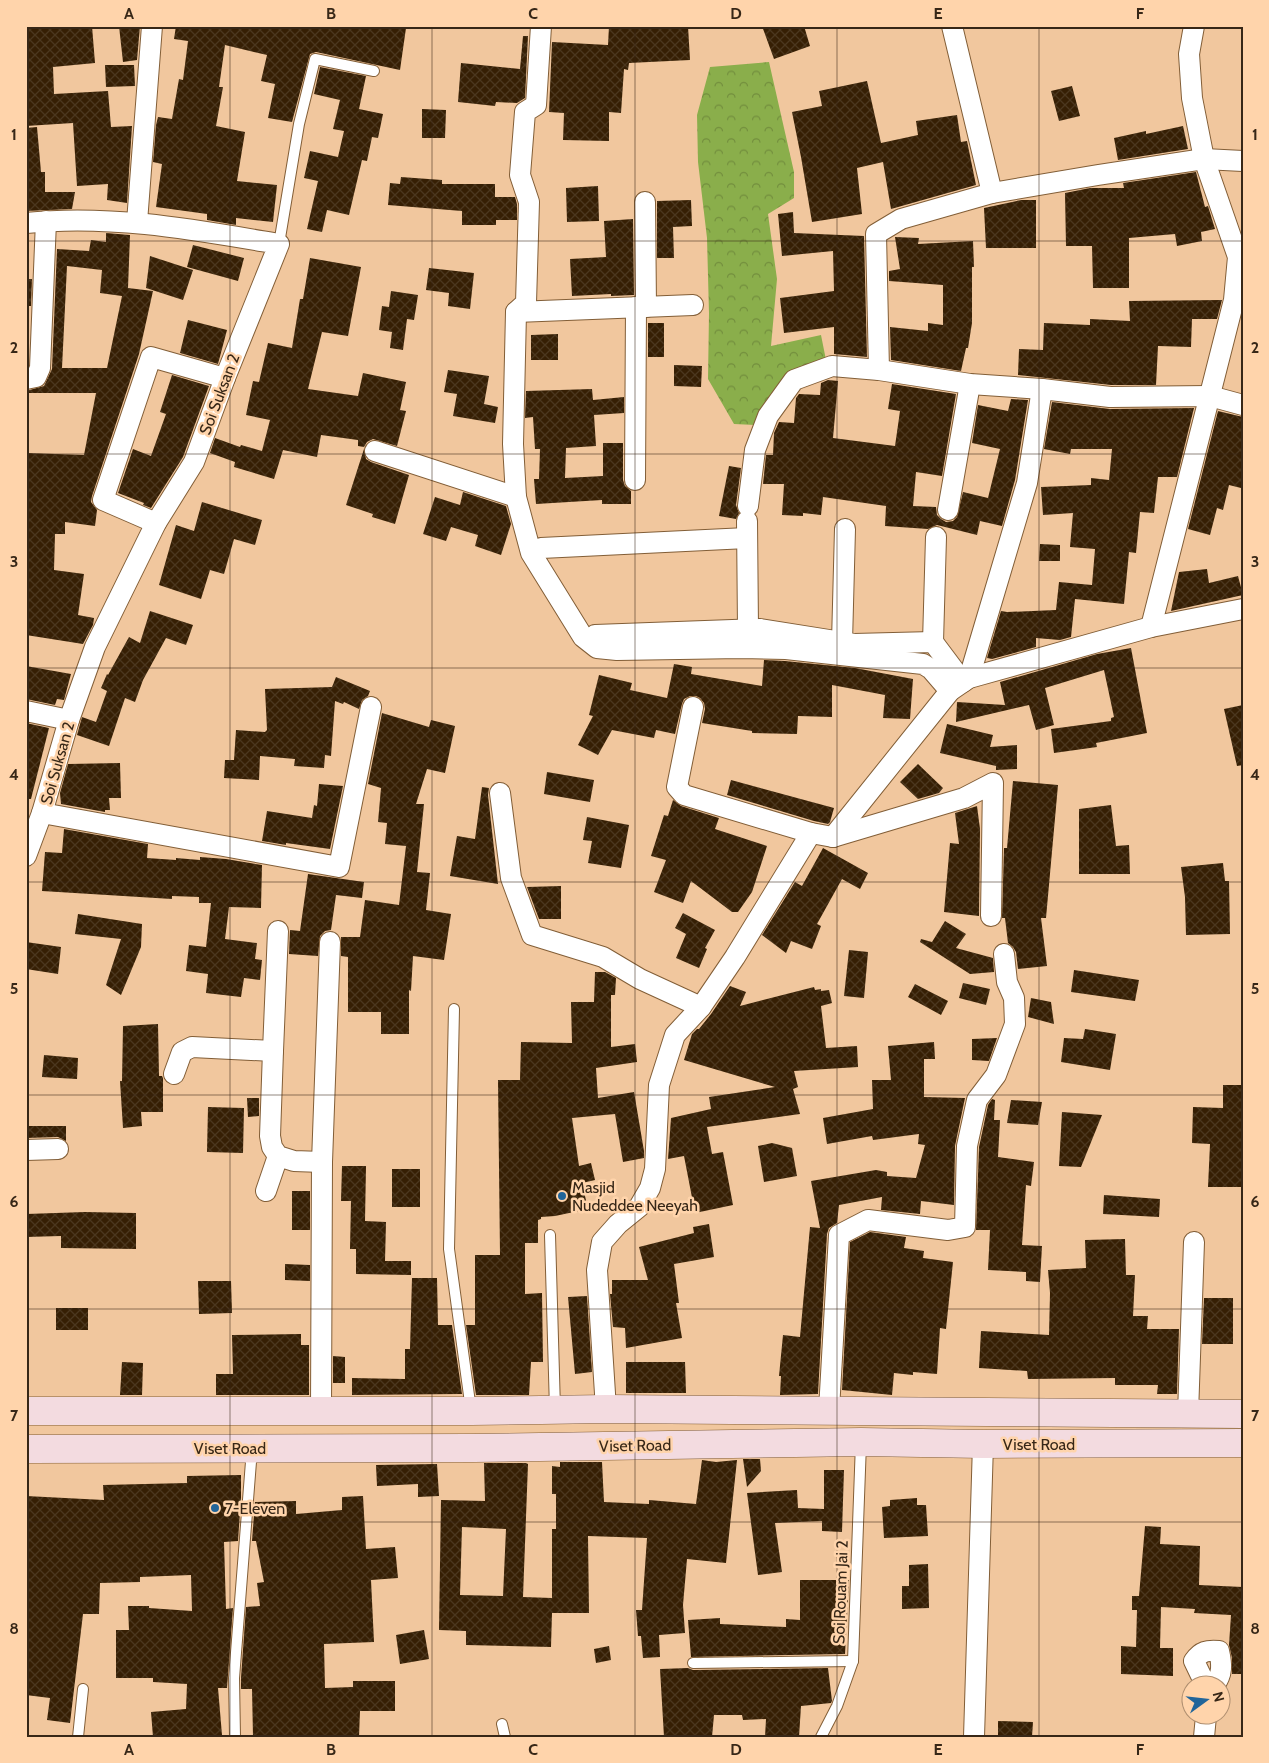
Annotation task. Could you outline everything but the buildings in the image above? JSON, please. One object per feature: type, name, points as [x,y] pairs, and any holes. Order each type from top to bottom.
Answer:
[{"type":"main road","name":"Viset Road","points":[[26,1411],[471,1411],[606,1409],[1243,1414]]},
{"type":"main road","name":"Viset Road","points":[[26,1449],[474,1448],[861,1442],[983,1444],[1243,1443]]},
{"type":"street","points":[[137,222],[152,26]]},
{"type":"street","points":[[541,26],[536,105],[526,112],[520,176],[529,202],[526,303],[516,312],[513,444],[516,497],[531,552],[583,637],[596,648],[618,650],[786,649],[923,664],[961,684],[1150,627],[1243,609]]},
{"type":"street","points":[[952,26],[992,193]]},
{"type":"street","points":[[1150,627],[1234,300],[1240,257],[1204,159],[1192,98],[1189,54],[1194,26]]},
{"type":"street","points":[[879,370],[876,234],[901,219],[992,193],[1098,175],[1204,159],[1243,161]]},
{"type":"street","points":[[635,480],[645,202]]},
{"type":"street","points":[[26,379],[36,378],[40,368],[46,220]]},
{"type":"street","points":[[26,223],[46,220],[137,222],[180,227],[279,244]]},
{"type":"street","name":"Soi Suksan 2","points":[[26,856],[42,813],[69,720],[95,647],[156,523],[194,462],[225,378],[279,244]]},
{"type":"street","points":[[516,312],[693,305]]},
{"type":"street","points":[[156,523],[103,500],[151,357],[225,378]]},
{"type":"street","points":[[748,629],[747,522],[756,450],[768,416],[794,380],[832,366],[879,370],[970,384],[1042,389],[1110,397],[1210,396],[1243,405]]},
{"type":"street","points":[[948,510],[970,384]]},
{"type":"street","points":[[833,837],[961,684],[1028,483],[1042,389]]},
{"type":"street","points":[[375,450],[516,497]]},
{"type":"street","points":[[541,548],[747,522]]},
{"type":"street","points":[[842,642],[845,529]]},
{"type":"street","points":[[936,537],[934,642],[961,684]]},
{"type":"street","points":[[594,635],[760,629],[854,644],[934,642]]},
{"type":"street","points":[[42,813],[339,867],[371,707]]},
{"type":"street","points":[[693,707],[677,787],[684,795],[811,833],[833,837],[964,798],[993,783],[991,916]]},
{"type":"street","points":[[26,711],[69,720]]},
{"type":"street","points":[[500,793],[511,878],[532,935],[603,957],[640,979],[701,1007]]},
{"type":"street","points":[[606,1409],[597,1270],[602,1242],[618,1224],[639,1207],[650,1188],[655,1169],[659,1085],[675,1035],[701,1007],[735,957],[811,833]]},
{"type":"street","points":[[278,931],[270,1136],[272,1147],[278,1156],[294,1160],[322,1162]]},
{"type":"street","points":[[321,1411],[322,1162],[330,942]]},
{"type":"street","points":[[829,1410],[840,1235],[868,1220],[948,1230],[964,1227],[967,1146],[977,1100],[996,1075],[1015,1024],[1014,998],[1007,982],[1004,954]]},
{"type":"street","points":[[174,1074],[182,1052],[192,1047],[273,1051]]},
{"type":"street","points":[[26,1150],[58,1149]]},
{"type":"street","points":[[266,1191],[278,1156]]},
{"type":"street","points":[[1188,1414],[1194,1242]]},
{"type":"street","points":[[974,1737],[983,1444]]},
{"type":"street","points":[[1201,1676],[1194,1661],[1200,1653],[1209,1650],[1218,1651],[1222,1666],[1219,1676]]},
{"type":"lane","points":[[279,244],[299,124],[315,58],[374,70]]},
{"type":"lane","points":[[454,1010],[449,1249],[471,1411]]},
{"type":"lane","points":[[550,1235],[555,1410]]},
{"type":"lane","name":"Soi Rouam Jai 2","points":[[821,1737],[837,1706],[853,1662],[861,1442]]},
{"type":"lane","points":[[235,1737],[234,1678],[252,1448]]},
{"type":"lane","points":[[693,1664],[853,1662]]},
{"type":"lane","points":[[78,1737],[83,1689]]},
{"type":"lane","points":[[502,1724],[505,1737]]},
{"type":"green space","points":[[769,62],[794,172],[794,198],[768,214],[777,279],[771,346],[821,335],[826,360],[755,425],[734,424],[708,379],[707,238],[698,162],[697,115],[710,67]]},
{"type":"place","name":"Masjid Nudeddee Neeyah","points":[[562,1196]]},
{"type":"place","name":"7-Eleven","points":[[215,1508]]}]
